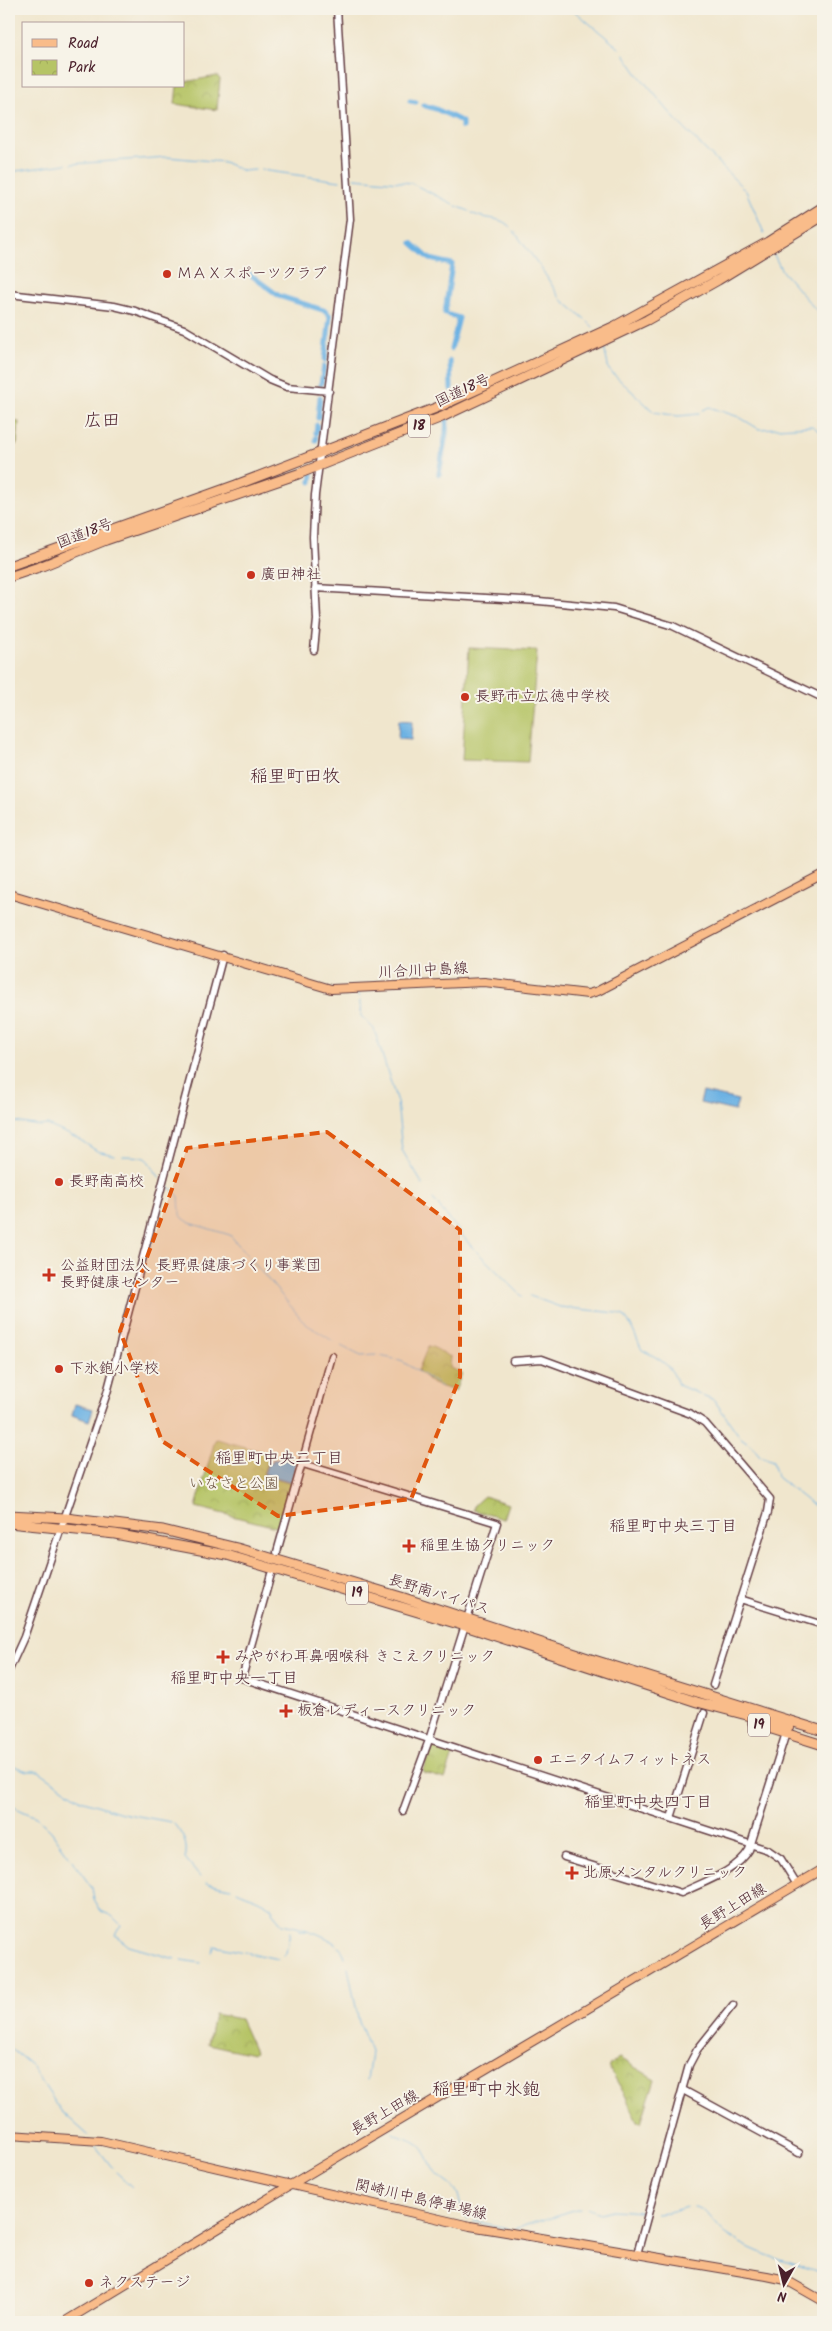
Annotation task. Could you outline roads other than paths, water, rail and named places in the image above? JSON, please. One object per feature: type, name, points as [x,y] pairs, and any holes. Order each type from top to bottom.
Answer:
[{"type":"highway","name":"国道18号","points":[[9,566],[236,485],[441,406],[615,326],[768,242],[823,207]]},
{"type":"highway","name":"国道18号","points":[[9,577],[106,540],[319,466],[442,417],[622,333],[718,280],[823,216]]},
{"type":"highway","name":"長野南バイパス","points":[[9,1515],[64,1523],[227,1555],[660,1679],[759,1715]]},
{"type":"highway","name":"長野南バイパス","points":[[9,1523],[64,1523]]},
{"type":"highway","name":"長野南バイパス","points":[[466,1622],[697,1702],[759,1715],[823,1732]]},
{"type":"highway","name":"19","points":[[660,1679],[714,1693],[823,1727]]},
{"type":"highway","name":"19","points":[[697,1702],[823,1745]]},
{"type":"main road","name":"川合川中島線","points":[[9,894],[223,955],[283,976],[332,989],[484,982],[588,994],[598,991],[823,874]]},
{"type":"main road","name":"長野上田線","points":[[64,2322],[292,2184],[823,1869]]},
{"type":"main road","name":"関崎川中島停車場線","points":[[9,2135],[100,2141],[470,2226],[786,2280],[823,2301]]},
{"type":"street","points":[[314,650],[317,620],[313,537],[319,466],[350,219],[337,9]]},
{"type":"street","points":[[9,294],[114,306],[135,311],[184,328],[270,380],[287,387],[329,392]]},
{"type":"street","points":[[314,588],[539,601],[614,608],[673,626],[823,698]]},
{"type":"street","points":[[9,1670],[17,1656],[107,1393],[223,955]]},
{"type":"street","points":[[278,1552],[332,1356]]},
{"type":"street","points":[[513,1361],[542,1359],[691,1414],[705,1424],[770,1499],[768,1512],[713,1685]]},
{"type":"street","points":[[303,1464],[497,1523],[429,1740],[403,1812]]},
{"type":"street","points":[[271,1574],[242,1678],[768,1850],[781,1859],[797,1885]]},
{"type":"street","points":[[740,1600],[823,1625]]},
{"type":"street","points":[[670,1818],[704,1713]]},
{"type":"street","points":[[564,1856],[681,1893],[734,1866],[744,1858],[751,1845],[786,1733]]},
{"type":"street","points":[[637,2254],[689,2065],[697,2050],[733,2005]]},
{"type":"street","points":[[683,2090],[799,2153]]},
{"type":"water","points":[[399,720],[412,721],[411,740],[398,739]]},
{"type":"water","points":[[703,1092],[738,1100],[735,1111],[700,1103]]},
{"type":"water","points":[[75,1404],[93,1409],[89,1421],[72,1415]]},
{"type":"water","points":[[278,1458],[296,1463],[292,1482],[264,1474],[268,1462],[272,1463],[273,1459],[277,1460]]},
{"type":"waterway","points":[[572,9],[619,48]]},
{"type":"waterway","points":[[624,54],[637,73],[676,120],[746,191],[764,233]]},
{"type":"waterway","points":[[410,101],[416,102]]},
{"type":"waterway","points":[[423,105],[436,109]]},
{"type":"waterway","points":[[438,110],[455,118]]},
{"type":"waterway","points":[[457,119],[462,122],[462,127]]},
{"type":"waterway","points":[[72,164],[167,157],[224,162],[243,171],[255,170]]},
{"type":"waterway","points":[[9,172],[66,164]]},
{"type":"waterway","points":[[261,170],[340,181]]},
{"type":"waterway","points":[[355,178],[411,183],[453,204]]},
{"type":"waterway","points":[[456,206],[469,211]]},
{"type":"waterway","points":[[472,213],[502,221],[511,228]]},
{"type":"waterway","points":[[514,231],[560,298]]},
{"type":"waterway","points":[[412,243],[430,259],[452,264],[445,313]]},
{"type":"waterway","points":[[774,255],[782,271],[823,318]]},
{"type":"waterway","points":[[247,272],[279,296],[326,311],[330,316],[325,360]]},
{"type":"waterway","points":[[562,300],[585,319]]},
{"type":"waterway","points":[[449,315],[459,318],[451,349]]},
{"type":"waterway","points":[[588,322],[593,327]]},
{"type":"waterway","points":[[604,347],[609,370],[654,412],[678,416],[699,414]]},
{"type":"waterway","points":[[450,361],[451,389]]},
{"type":"waterway","points":[[321,384],[324,366]]},
{"type":"waterway","points":[[318,418],[320,397]]},
{"type":"waterway","points":[[703,410],[709,407],[739,417],[759,429],[812,426],[823,434]]},
{"type":"waterway","points":[[446,431],[447,420]]},
{"type":"waterway","points":[[316,433],[317,425]]},
{"type":"waterway","points":[[439,474],[446,433]]},
{"type":"waterway","points":[[311,482],[312,475]]},
{"type":"waterway","points":[[359,992],[361,1016],[374,1029],[397,1102],[402,1150],[423,1185]]},
{"type":"waterway","points":[[9,1121],[40,1126],[47,1125],[77,1138],[97,1151],[114,1155]]},
{"type":"waterway","points":[[123,1156],[143,1157],[160,1178]]},
{"type":"waterway","points":[[167,1185],[179,1196],[180,1214],[183,1218],[190,1223],[230,1235],[306,1324],[333,1341]]},
{"type":"waterway","points":[[433,1199],[471,1246],[522,1296]]},
{"type":"waterway","points":[[530,1296],[560,1307],[617,1313],[624,1316],[630,1324],[642,1350],[664,1363],[672,1372],[678,1385],[714,1400],[740,1437],[752,1446],[760,1456],[773,1461],[777,1477],[811,1504],[823,1509]]},
{"type":"waterway","points":[[341,1346],[361,1356],[376,1355]]},
{"type":"waterway","points":[[380,1356],[394,1359]]},
{"type":"waterway","points":[[397,1360],[442,1387]]},
{"type":"waterway","points":[[9,1764],[27,1771],[39,1771],[81,1800],[122,1813],[171,1822]]},
{"type":"waterway","points":[[9,1805],[36,1817],[51,1831],[92,1888],[94,1899],[101,1911],[112,1916],[121,1925],[115,1935],[129,1946],[175,1959]]},
{"type":"waterway","points":[[174,1824],[184,1840],[186,1849],[185,1859],[200,1877]]},
{"type":"waterway","points":[[206,1883],[231,1888]]},
{"type":"waterway","points":[[237,1891],[269,1906],[282,1924],[309,1930],[328,1939],[342,1950],[345,1957]]},
{"type":"waterway","points":[[299,1931],[306,1931]]},
{"type":"waterway","points":[[283,1955],[286,1953],[290,1932]]},
{"type":"waterway","points":[[212,1952],[215,1946],[278,1959]]},
{"type":"waterway","points":[[181,1960],[201,1963]]},
{"type":"waterway","points":[[348,1968],[359,2022],[371,2052],[367,2080]]},
{"type":"waterway","points":[[9,2047],[31,2065]]},
{"type":"waterway","points":[[32,2067],[61,2111],[88,2135]]},
{"type":"waterway","points":[[393,2133],[415,2142],[421,2147],[436,2173],[456,2191],[462,2210],[468,2219]]},
{"type":"waterway","points":[[94,2144],[112,2167]]},
{"type":"waterway","points":[[116,2172],[132,2187]]},
{"type":"waterway","points":[[656,2213],[687,2207]]},
{"type":"waterway","points":[[694,2207],[704,2211],[720,2229],[740,2243],[774,2258],[823,2273]]},
{"type":"waterway","points":[[514,2229],[580,2208]]},
{"type":"waterway","points":[[586,2208],[600,2213],[612,2210],[643,2212]]},
{"type":"waterway","points":[[473,2221],[507,2228]]},
{"type":"place","name":"ＭＡＸスポーツクラブ","points":[[167,274]]},
{"type":"place","name":"廣田神社","points":[[251,575]]},
{"type":"place","name":"長野市立広徳中学校","points":[[465,697]]},
{"type":"place","name":"長野南高校","points":[[59,1182]]},
{"type":"place","name":"公益財団法人 長野県健康づくり事業団 長野健康センター","points":[[49,1275]]},
{"type":"place","name":"下氷鉋小学校","points":[[59,1369]]},
{"type":"place","name":"稲里生協クリニック","points":[[409,1546]]},
{"type":"place","name":"みやがわ耳鼻咽喉科 きこえクリニック","points":[[223,1657]]},
{"type":"place","name":"板倉レディースクリニック","points":[[286,1711]]},
{"type":"place","name":"エニタイムフィットネス","points":[[538,1760]]},
{"type":"place","name":"北原メンタルクリニック","points":[[572,1873]]},
{"type":"place","name":"ネクステージ","points":[[89,2283]]},
{"type":"district","name":"広田","points":[[102,421]]},
{"type":"district","name":"稲里町田牧","points":[[295,777]]},
{"type":"district","name":"稲里町中央二丁目","points":[[279,1458]]},
{"type":"district","name":"稲里町中央三丁目","points":[[673,1526]]},
{"type":"district","name":"稲里町中央一丁目","points":[[234,1678]]},
{"type":"district","name":"稲里町中央四丁目","points":[[648,1802]]},
{"type":"district","name":"稲里町中氷鉋","points":[[486,2090]]},
{"type":"park label","name":"いなさと公園","points":[[234,1484]]}]
